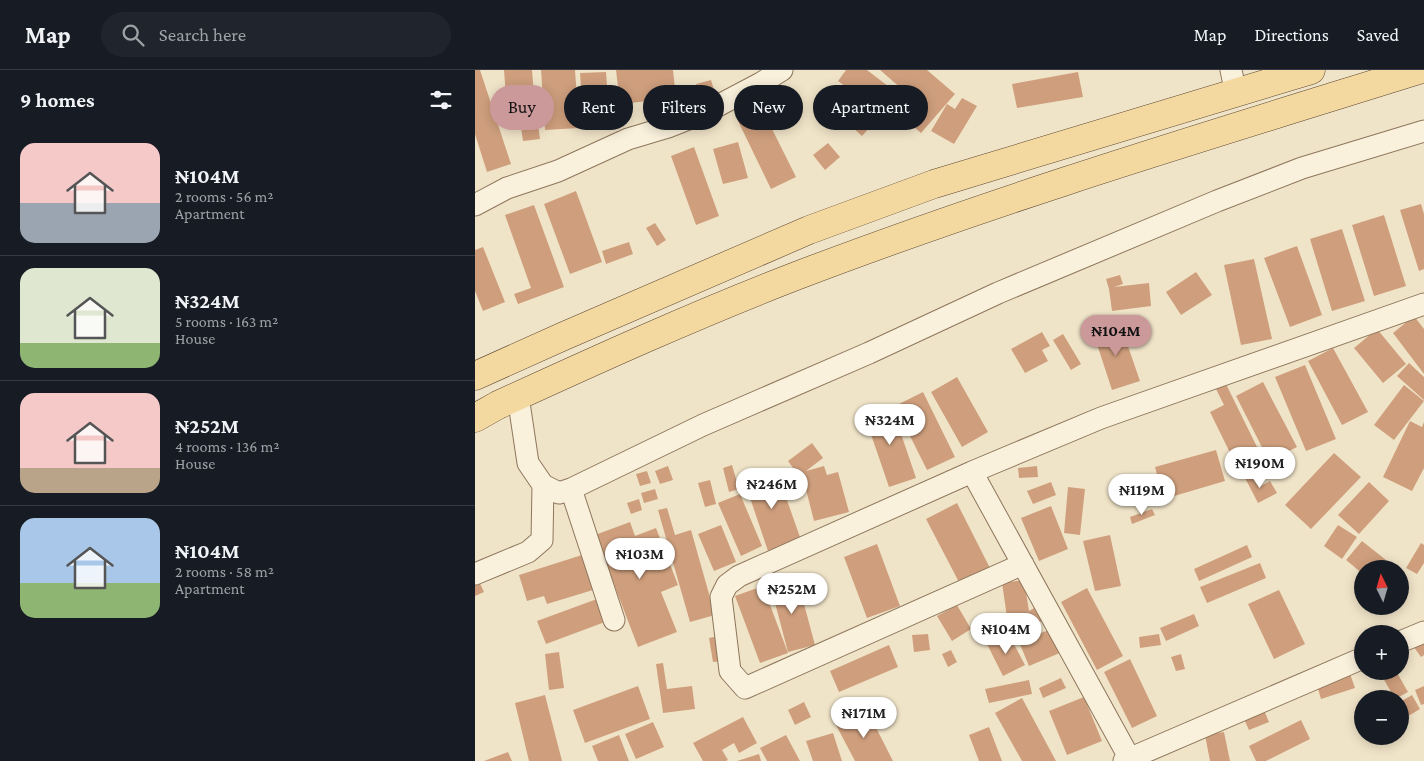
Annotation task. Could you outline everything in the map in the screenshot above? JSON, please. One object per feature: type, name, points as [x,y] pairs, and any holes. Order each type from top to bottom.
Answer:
[{"type":"main road","points":[[475,376],[818,227],[935,184],[1234,82],[1311,70]]},
{"type":"main road","points":[[475,418],[518,396],[649,336],[795,276],[909,234],[1078,178],[1419,70]]},
{"type":"street","points":[[475,205],[507,188],[558,171],[628,139],[668,127],[706,112],[782,70]]},
{"type":"street","points":[[518,396],[528,464],[543,485],[559,493],[571,489],[703,425],[869,353],[998,293],[1217,201],[1302,168],[1424,131]]},
{"type":"street","points":[[1023,564],[745,688],[730,671],[721,597],[727,584],[739,576],[972,472],[1101,418],[1424,304]]},
{"type":"street","points":[[972,472],[1127,760],[1354,662]]},
{"type":"street","points":[[475,574],[528,552],[542,540],[543,485]]},
{"type":"street","points":[[571,489],[614,620]]},
{"type":"street","points":[[1409,638],[1424,632]]},
{"type":"building","points":[[475,70],[480,70],[490,100],[490,130],[500,130],[511,164],[487,172],[475,134]]},
{"type":"building","points":[[504,70],[532,70],[533,85],[505,85]]},
{"type":"building","points":[[541,70],[575,70],[576,85],[564,85],[564,129],[554,129],[554,85],[542,85]]},
{"type":"building","points":[[616,70],[673,70],[675,85],[643,85],[643,102],[633,103],[633,85],[618,85]]},
{"type":"building","points":[[846,70],[867,70],[887,85],[843,85],[838,81]]},
{"type":"building","points":[[880,70],[927,70],[955,94],[928,125],[928,85],[897,85]]},
{"type":"building","points":[[606,72],[607,85],[581,85],[580,73]]},
{"type":"building","points":[[1078,72],[1083,97],[1017,108],[1012,84]]},
{"type":"building","points":[[711,80],[712,85],[696,85]]},
{"type":"building","points":[[962,98],[977,106],[954,144],[931,131],[947,104],[955,109]]},
{"type":"building","points":[[521,130],[539,130],[540,139],[523,141]]},
{"type":"building","points":[[742,130],[772,130],[796,177],[771,189]]},
{"type":"building","points":[[855,130],[867,130],[862,136]]},
{"type":"building","points":[[738,142],[748,178],[723,184],[713,149]]},
{"type":"building","points":[[828,143],[840,157],[825,170],[813,155]]},
{"type":"building","points":[[694,147],[719,216],[696,225],[671,156]]},
{"type":"building","points":[[576,191],[602,262],[570,274],[544,204]]},
{"type":"building","points":[[1421,204],[1424,214],[1424,269],[1419,271],[1400,210]]},
{"type":"building","points":[[534,205],[564,287],[518,304],[514,294],[531,288],[505,215]]},
{"type":"building","points":[[1384,215],[1406,286],[1374,296],[1352,225]]},
{"type":"building","points":[[655,223],[666,240],[657,246],[646,228]]},
{"type":"building","points":[[1342,229],[1365,301],[1332,311],[1310,239]]},
{"type":"building","points":[[629,242],[633,254],[606,264],[602,251]]},
{"type":"building","points":[[1297,246],[1322,315],[1290,327],[1264,258]]},
{"type":"building","points":[[483,247],[505,302],[483,311],[475,291],[475,250]]},
{"type":"building","points":[[1254,259],[1272,339],[1241,345],[1224,265]]},
{"type":"building","points":[[1196,272],[1212,295],[1181,315],[1166,292]]},
{"type":"building","points":[[1120,275],[1123,284],[1114,287],[1149,283],[1151,306],[1112,311],[1106,279]]},
{"type":"building","points":[[1414,316],[1424,329],[1424,374],[1393,333]]},
{"type":"building","points":[[1120,323],[1140,381],[1112,390],[1093,332]]},
{"type":"building","points":[[1377,329],[1406,364],[1383,383],[1354,348]]},
{"type":"building","points":[[1042,332],[1050,346],[1042,350],[1048,361],[1025,373],[1011,349]]},
{"type":"building","points":[[1063,334],[1081,364],[1071,370],[1053,340]]},
{"type":"building","points":[[1333,348],[1368,412],[1342,425],[1308,361]]},
{"type":"building","points":[[1409,363],[1424,377],[1424,400],[1397,376]]},
{"type":"building","points":[[1305,365],[1336,439],[1306,451],[1275,377]]},
{"type":"building","points":[[957,377],[988,432],[962,447],[931,392]]},
{"type":"building","points":[[1223,378],[1259,451],[1235,463],[1210,412],[1224,405],[1213,383]]},
{"type":"building","points":[[1263,382],[1297,447],[1269,461],[1236,396]]},
{"type":"building","points":[[1404,385],[1424,401],[1394,440],[1374,425]]},
{"type":"building","points":[[923,392],[955,457],[927,470],[895,406]]},
{"type":"building","points":[[869,406],[872,413],[892,407],[916,478],[889,487],[862,408]]},
{"type":"building","points":[[1410,421],[1422,427],[1424,422],[1424,468],[1412,491],[1383,477]]},
{"type":"building","points":[[812,443],[823,458],[806,471],[824,466],[827,475],[838,472],[849,512],[814,521],[802,474],[799,476],[788,461]]},
{"type":"building","points":[[1216,450],[1225,481],[1164,499],[1155,467]]},
{"type":"building","points":[[1334,453],[1361,477],[1311,529],[1285,505]]},
{"type":"building","points":[[732,465],[739,489],[729,492],[723,468]]},
{"type":"building","points":[[668,466],[673,480],[660,484],[655,471]]},
{"type":"building","points":[[1037,466],[1038,477],[1019,478],[1018,468]]},
{"type":"building","points":[[776,469],[801,540],[768,551],[744,480]]},
{"type":"building","points":[[647,471],[651,483],[640,486],[636,474]]},
{"type":"building","points":[[1252,473],[1259,487],[1270,481],[1277,493],[1258,503],[1244,476]]},
{"type":"building","points":[[710,480],[716,504],[705,507],[698,483]]},
{"type":"building","points":[[1051,482],[1056,495],[1033,504],[1027,491]]},
{"type":"building","points":[[1369,482],[1389,501],[1359,534],[1338,515]]},
{"type":"building","points":[[1068,487],[1085,489],[1080,535],[1064,533]]},
{"type":"building","points":[[655,489],[658,499],[644,503],[641,493]]},
{"type":"building","points":[[740,494],[762,546],[741,556],[718,503]]},
{"type":"building","points":[[639,499],[642,510],[631,514],[627,503]]},
{"type":"building","points":[[957,503],[991,570],[961,586],[926,519]]},
{"type":"building","points":[[1051,506],[1068,549],[1039,561],[1021,518]]},
{"type":"building","points":[[667,508],[675,535],[691,530],[715,615],[690,622],[658,510]]},
{"type":"building","points":[[1152,509],[1155,515],[1132,524],[1130,517]]},
{"type":"building","points":[[630,522],[635,536],[656,528],[678,585],[661,592],[677,632],[638,647],[595,535]]},
{"type":"building","points":[[721,525],[736,562],[714,571],[698,534]]},
{"type":"building","points":[[1338,525],[1357,537],[1342,559],[1324,546]]},
{"type":"building","points":[[1110,535],[1121,586],[1095,591],[1083,541]]},
{"type":"building","points":[[1362,541],[1386,560],[1354,560],[1354,567],[1346,560]]},
{"type":"building","points":[[1421,543],[1424,545],[1424,563],[1417,574],[1409,570],[1409,563]]},
{"type":"building","points":[[877,544],[900,606],[867,618],[844,557]]},
{"type":"building","points":[[1247,545],[1252,557],[1199,581],[1194,569]]},
{"type":"building","points":[[582,555],[593,590],[547,604],[544,596],[527,601],[519,575]]},
{"type":"building","points":[[1260,563],[1266,578],[1207,603],[1200,587]]},
{"type":"building","points":[[797,578],[815,645],[788,652],[770,584]]},
{"type":"building","points":[[478,579],[484,592],[475,596],[475,581]]},
{"type":"building","points":[[1024,580],[1029,611],[1041,604],[1049,617],[1016,636],[1009,623],[1023,614],[1007,617],[1002,583]]},
{"type":"building","points":[[763,586],[788,653],[760,663],[735,596]]},
{"type":"building","points":[[1087,588],[1123,656],[1097,670],[1061,602]]},
{"type":"building","points":[[1279,590],[1305,644],[1274,659],[1248,604]]},
{"type":"building","points":[[597,599],[605,622],[546,644],[537,621]]},
{"type":"building","points":[[957,605],[971,629],[952,641],[937,616]]},
{"type":"building","points":[[1194,614],[1199,626],[1166,641],[1160,628]]},
{"type":"building","points":[[1051,629],[1062,652],[1029,666],[1019,642]]},
{"type":"building","points":[[1008,633],[1025,665],[1003,676],[987,644]]},
{"type":"building","points":[[928,634],[930,650],[914,652],[912,635]]},
{"type":"building","points":[[1159,634],[1161,645],[1140,648],[1139,637]]},
{"type":"building","points":[[1424,634],[1424,655],[1421,657],[1411,643]]},
{"type":"building","points":[[719,636],[723,661],[713,662],[709,638]]},
{"type":"building","points":[[889,645],[898,667],[839,692],[830,671]]},
{"type":"building","points":[[951,650],[957,662],[948,667],[942,654]]},
{"type":"building","points":[[559,652],[564,688],[549,690],[545,654]]},
{"type":"building","points":[[1181,654],[1185,669],[1176,671],[1171,657]]},
{"type":"building","points":[[1130,659],[1157,716],[1132,728],[1104,672]]},
{"type":"building","points":[[663,663],[667,689],[692,686],[695,709],[663,713],[656,664]]},
{"type":"building","points":[[1348,668],[1355,688],[1321,699],[1315,679]]},
{"type":"building","points":[[1061,678],[1066,688],[1043,698],[1039,688]]},
{"type":"building","points":[[1029,680],[1032,694],[989,703],[985,689]]},
{"type":"building","points":[[1384,680],[1401,680],[1407,690],[1390,690]]},
{"type":"building","points":[[638,686],[650,719],[585,743],[573,710]]},
{"type":"building","points":[[1424,686],[1424,704],[1421,705],[1415,690]]},
{"type":"building","points":[[545,695],[562,761],[529,761],[515,703]]},
{"type":"building","points":[[1412,695],[1420,709],[1409,716],[1409,697]]},
{"type":"building","points":[[1084,697],[1102,741],[1067,755],[1049,711]]},
{"type":"building","points":[[1022,698],[1056,761],[1022,761],[995,713]]},
{"type":"building","points":[[804,702],[811,717],[795,725],[788,710]]},
{"type":"building","points":[[1263,708],[1269,722],[1249,730],[1243,717]]},
{"type":"building","points":[[867,710],[893,761],[855,761],[836,725]]},
{"type":"building","points":[[743,717],[757,743],[739,753],[734,743],[722,750],[728,760],[726,761],[703,761],[693,743]]},
{"type":"building","points":[[1301,720],[1310,739],[1266,761],[1256,761],[1249,746]]},
{"type":"building","points":[[653,722],[664,747],[636,759],[625,734]]},
{"type":"building","points":[[989,727],[1002,761],[979,761],[969,735]]},
{"type":"building","points":[[1224,732],[1230,761],[1210,761],[1205,735]]},
{"type":"building","points":[[833,733],[842,761],[813,761],[806,741]]},
{"type":"building","points":[[619,735],[629,761],[598,761],[592,746]]},
{"type":"building","points":[[786,735],[800,761],[767,761],[760,748]]},
{"type":"building","points":[[508,752],[512,761],[484,761]]},
{"type":"building","points":[[759,754],[761,761],[737,761]]}]
